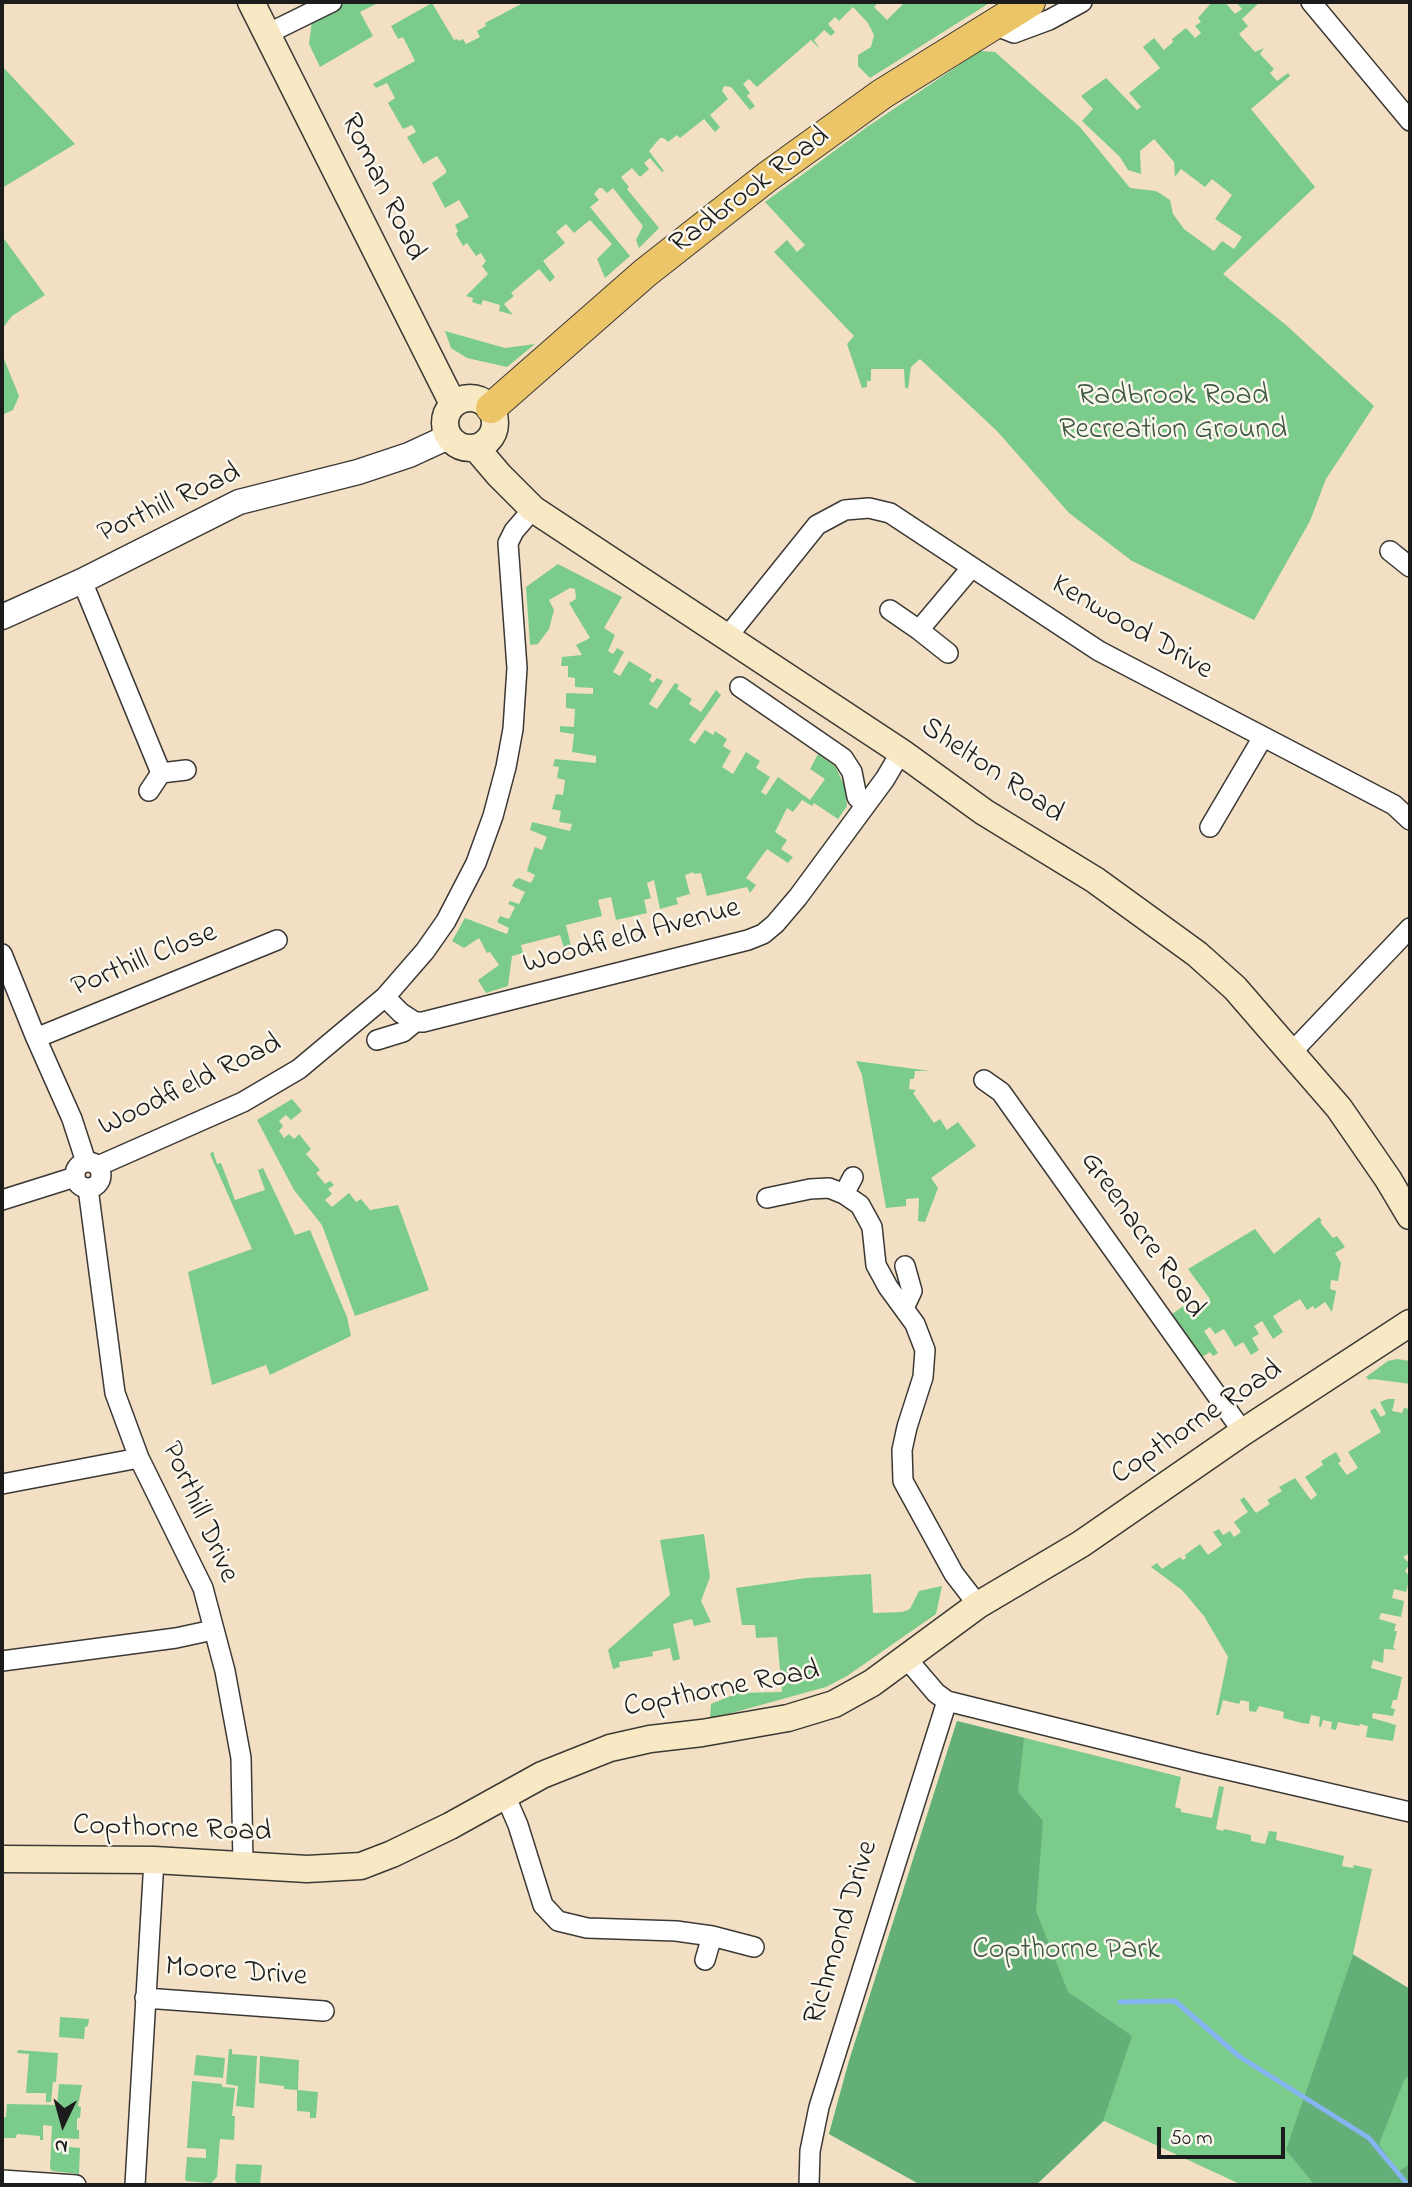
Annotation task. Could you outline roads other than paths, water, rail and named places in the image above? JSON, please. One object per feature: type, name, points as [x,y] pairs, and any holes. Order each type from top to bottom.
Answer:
[{"type":"main road","name":"Roman Road","points":[[251,2],[453,404]]},
{"type":"main road","name":"Radbrook Road","points":[[491,408],[645,273],[767,177],[882,94],[1030,2]]},
{"type":"main road","points":[[468,397],[479,399],[491,408],[496,418],[495,430],[490,440],[476,448],[463,448],[455,444],[448,437],[444,422],[453,404],[468,397]]},
{"type":"main road","name":"Shelton Road","points":[[476,448],[533,509],[901,752],[984,812],[1096,880],[1169,932],[1235,988],[1292,1052],[1339,1108],[1410,1216]]},
{"type":"main road","name":"Copthorne Road","points":[[2,1860],[154,1860],[307,1869],[361,1866],[450,1826],[542,1774],[629,1743],[788,1718],[834,1704],[872,1683],[978,1605],[1081,1544],[1243,1432],[1410,1323]]},
{"type":"street","points":[[267,34],[332,2]]},
{"type":"street","points":[[994,25],[1014,33],[1049,20],[1082,2]]},
{"type":"street","points":[[1311,2],[1410,121]]},
{"type":"street","name":"Porthill Road","points":[[2,617],[82,581],[239,502],[358,472],[409,455],[448,437]]},
{"type":"street","name":"Kenwood Drive","points":[[727,636],[817,525],[845,510],[869,508],[890,513],[1099,651],[1394,805],[1410,820]]},
{"type":"street","name":"Woodfield Road","points":[[2,1200],[87,1173],[243,1102],[272,1086],[320,1053],[385,997],[425,951],[456,904],[476,863],[494,816],[506,767],[513,729],[517,668],[508,543],[514,531],[533,509]]},
{"type":"street","points":[[1390,551],[1410,567]]},
{"type":"street","points":[[919,631],[972,567]]},
{"type":"street","points":[[82,581],[161,772]]},
{"type":"street","points":[[890,610],[948,653]]},
{"type":"street","points":[[740,687],[843,758],[852,772],[857,797],[865,804]]},
{"type":"street","points":[[1210,827],[1263,737]]},
{"type":"street","name":"Woodfield Avenue","points":[[377,1040],[403,1032],[415,1022],[748,940],[763,934],[798,897],[901,752]]},
{"type":"street","points":[[161,772],[186,770]]},
{"type":"street","points":[[149,791],[161,772]]},
{"type":"street","points":[[1292,1052],[1410,929]]},
{"type":"street","name":"Porthill Close","points":[[36,1038],[277,940]]},
{"type":"street","name":"Porthill Drive","points":[[2,954],[72,1119],[87,1173],[115,1393],[138,1458],[203,1588],[226,1671],[241,1758],[243,1864]]},
{"type":"street","points":[[385,997],[415,1022]]},
{"type":"street","name":"Greenacre Road","points":[[984,1080],[1001,1092],[1243,1432]]},
{"type":"street","points":[[767,1198],[810,1189],[849,1186],[872,1227],[876,1265],[888,1287],[915,1324],[925,1350],[923,1377],[902,1450],[902,1481],[954,1574],[978,1605]]},
{"type":"street","points":[[904,1308],[912,1291],[905,1266]]},
{"type":"street","points":[[2,1484],[138,1458]]},
{"type":"street","points":[[2,1661],[176,1638],[213,1630]]},
{"type":"street","points":[[907,1659],[936,1693],[947,1701],[1410,1812]]},
{"type":"street","name":"Richmond Drive","points":[[809,2185],[810,2151],[819,2107],[947,1701]]},
{"type":"street","points":[[505,1795],[518,1825],[542,1905],[558,1921],[587,1928],[676,1931],[712,1936],[754,1947]]},
{"type":"street","points":[[135,2185],[154,1860]]},
{"type":"street","points":[[705,1960],[712,1936]]},
{"type":"street","name":"Moore Drive","points":[[145,1998],[324,2011]]},
{"type":"street","points":[[2,2180],[76,2185]]},
{"type":"waterway","points":[[1120,2002],[1175,2001],[1240,2057],[1369,2138],[1408,2185]]},
{"type":"park label","name":"Radbrook Road Recreation Ground","points":[[1173,415]]},
{"type":"park label","name":"Copthorne Park","points":[[1066,1952]]}]
